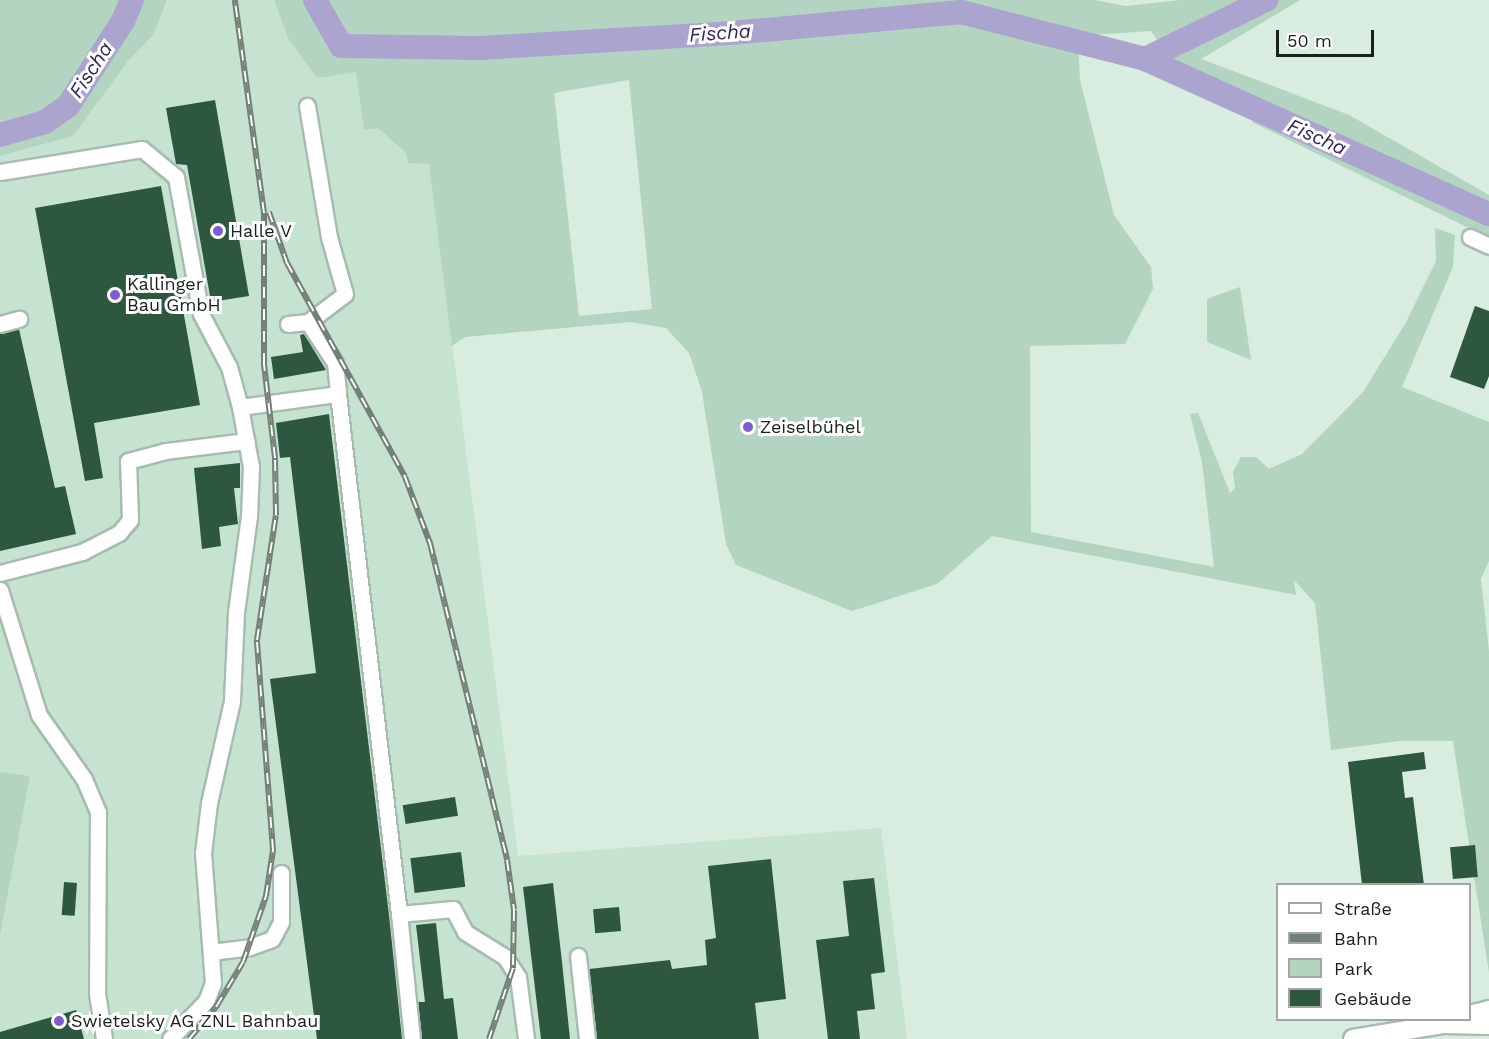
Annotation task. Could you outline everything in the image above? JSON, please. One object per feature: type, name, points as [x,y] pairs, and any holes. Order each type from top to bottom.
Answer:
[{"type":"main road","points":[[1471,1015],[1489,1010]]},
{"type":"main road","points":[[1353,1039],[1450,1022],[1489,1025]]},
{"type":"street","points":[[288,324],[308,322],[345,294],[330,237],[307,106]]},
{"type":"street","points":[[0,172],[142,149],[176,177],[201,314],[229,367],[240,407],[251,488],[236,612],[232,701],[209,803],[203,853],[213,982],[206,1001],[170,1039]]},
{"type":"street","points":[[1470,237],[1489,246]]},
{"type":"street","points":[[0,324],[19,319]]},
{"type":"street","points":[[308,322],[335,363],[412,1039]]},
{"type":"street","points":[[240,407],[338,394]]},
{"type":"street","points":[[0,573],[82,552],[119,534],[130,520],[128,461],[166,451],[246,441]]},
{"type":"street","points":[[0,591],[39,715],[84,779],[98,813],[97,993],[104,1039]]},
{"type":"street","points":[[211,952],[250,947],[272,939],[281,922],[281,873]]},
{"type":"street","points":[[399,914],[453,909],[465,932],[505,957],[518,977],[526,1039]]},
{"type":"street","points":[[578,956],[587,1039]]},
{"type":"shaded area","points":[[167,0],[274,0],[288,38],[356,72],[378,128],[406,153],[429,164],[518,856],[881,828],[907,1039],[0,1039],[0,936],[30,776],[0,772],[0,156],[73,136],[129,60],[153,35]]},
{"type":"green space","points":[[0,0],[167,0],[153,35],[129,60],[73,136],[0,156]]},
{"type":"green space","points":[[274,0],[1095,0],[1125,6],[1181,0],[1300,0],[1201,59],[1349,115],[1489,195],[1489,238],[1252,122],[1252,100],[1173,64],[1151,31],[1078,36],[1080,80],[1114,215],[1151,267],[1153,289],[1125,344],[1030,346],[1031,532],[1214,567],[1202,462],[1190,414],[1198,413],[1230,493],[1235,488],[1233,472],[1241,457],[1256,457],[1269,469],[1302,454],[1363,392],[1405,324],[1436,261],[1435,228],[1455,235],[1453,267],[1402,387],[1489,422],[1489,561],[1481,579],[1489,651],[1489,973],[1453,741],[1400,741],[1331,750],[1315,603],[1294,580],[1296,595],[992,536],[937,584],[852,611],[736,565],[726,544],[702,392],[689,353],[666,328],[631,322],[465,337],[452,346],[429,164],[408,163],[406,153],[378,128],[364,130],[356,72],[317,78],[288,38]],"holes":[[[629,80],[652,309],[579,316],[554,93]]]},
{"type":"green space","points":[[1240,287],[1251,360],[1207,342],[1207,299]]},
{"type":"green space","points":[[0,772],[30,776],[0,936]]},
{"type":"building","name":"Halle V","points":[[215,100],[249,296],[211,302],[187,165],[176,164],[166,108]]},
{"type":"building","name":"Kallinger Bau GmbH","points":[[161,186],[200,405],[94,423],[103,478],[85,481],[35,208]]},
{"type":"building","points":[[1475,306],[1489,311],[1489,376],[1484,389],[1450,377]]},
{"type":"building","points":[[19,329],[55,488],[65,486],[76,534],[0,551],[0,333]]},
{"type":"building","points":[[304,334],[326,370],[274,379],[271,357],[303,352],[300,335]]},
{"type":"building","points":[[329,414],[402,1039],[317,1039],[270,679],[316,673],[290,457],[280,458],[276,423]]},
{"type":"building","points":[[240,463],[240,488],[234,488],[238,524],[219,527],[221,546],[202,549],[194,468]]},
{"type":"building","points":[[1424,752],[1426,769],[1402,772],[1405,798],[1413,797],[1424,883],[1362,883],[1348,762]]},
{"type":"building","points":[[455,797],[458,816],[406,824],[403,805]]},
{"type":"building","points":[[1475,845],[1478,877],[1453,879],[1450,847]]},
{"type":"building","points":[[461,852],[465,887],[415,893],[410,858]]},
{"type":"building","points":[[771,859],[786,999],[755,1003],[759,1039],[597,1039],[589,969],[670,960],[672,969],[707,965],[705,940],[716,938],[708,866]]},
{"type":"building","points":[[874,878],[885,972],[871,974],[875,1009],[857,1011],[860,1039],[828,1039],[816,940],[849,936],[843,881]]},
{"type":"building","points":[[64,882],[77,883],[75,916],[62,915]]},
{"type":"building","points":[[553,883],[570,1039],[541,1039],[523,887]]},
{"type":"building","points":[[619,907],[621,931],[595,933],[593,909]]},
{"type":"building","points":[[436,923],[444,999],[453,998],[458,1039],[422,1039],[418,1002],[425,1002],[416,925]]},
{"type":"building","name":"Swietelsky AG ZNL Bahnbau","points":[[76,1010],[84,1039],[0,1039],[0,1032]]},
{"type":"waterway","name":"Fischa","points":[[0,135],[45,122],[68,106],[123,21],[132,0]]},
{"type":"waterway","name":"Fischa","points":[[315,0],[341,46],[480,48],[731,33],[961,12],[1145,59],[1489,214]]},
{"type":"waterway","name":"Fischa","points":[[1145,59],[1266,0]]},
{"type":"railway","points":[[189,1039],[216,1007],[243,962],[266,896],[273,850],[257,640],[276,515],[275,458],[264,364],[264,213],[235,0]]},
{"type":"railway","points":[[269,212],[287,263],[405,477],[430,543],[507,860],[514,910],[513,968],[489,1039]]},
{"type":"place","name":"Halle V","points":[[218,231]]},
{"type":"place","name":"Kallinger Bau GmbH","points":[[115,295]]},
{"type":"place","name":"Zeiselbühel","points":[[748,427]]},
{"type":"place","name":"Swietelsky AG ZNL Bahnbau","points":[[59,1021]]}]
